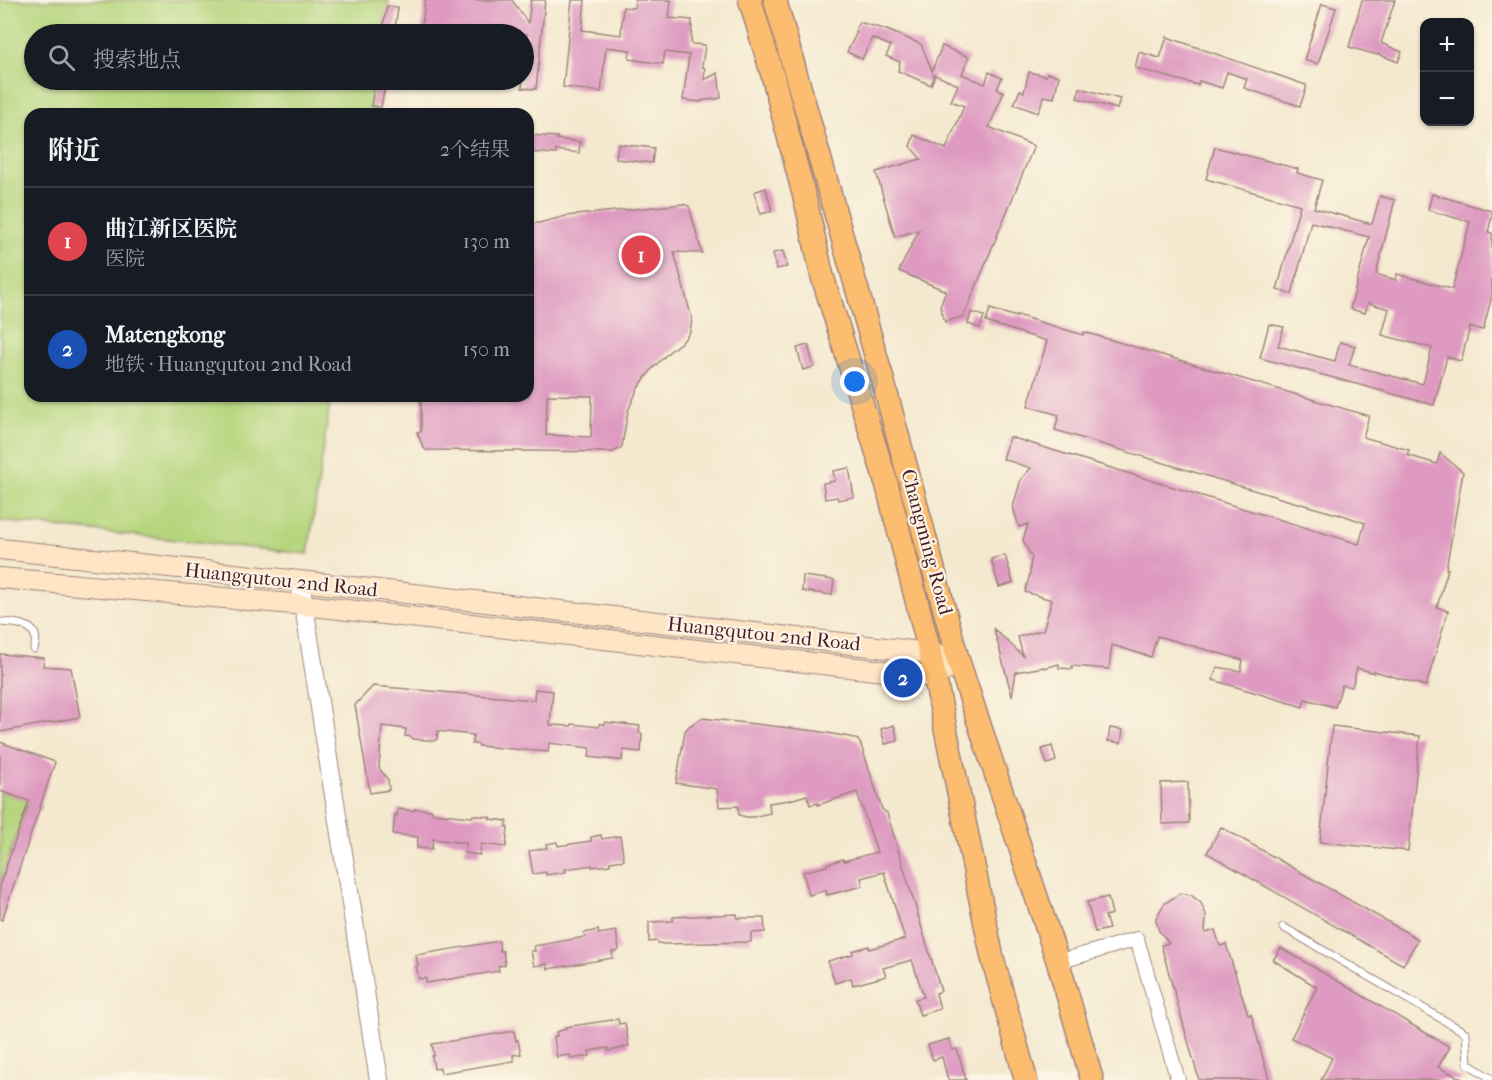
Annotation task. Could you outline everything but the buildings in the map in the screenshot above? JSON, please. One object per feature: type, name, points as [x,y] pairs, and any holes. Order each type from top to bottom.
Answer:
[{"type":"main road","name":"Changming Road","points":[[750,0],[776,88],[822,274],[887,485],[936,676],[992,956],[1026,1080]]},
{"type":"main road","name":"Changming Road","points":[[775,0],[883,381],[958,660],[1058,962],[1092,1080]]},
{"type":"main road","name":"Huangqutou 2nd Road","points":[[0,549],[930,653],[958,660]]},
{"type":"main road","name":"Huangqutou 2nd Road","points":[[0,578],[304,605],[936,676]]},
{"type":"main road","points":[[936,676],[958,660]]},
{"type":"street","points":[[300,581],[380,1080]]},
{"type":"street","points":[[1058,962],[1137,939],[1178,1080]]},
{"type":"lane","points":[[0,622],[22,624],[28,627],[35,636],[34,649]]},
{"type":"lane","points":[[1282,927],[1466,1033],[1468,1064],[1492,1079]]},
{"type":"green space","points":[[0,0],[389,0],[385,24],[24,24],[24,90],[377,90],[374,108],[24,108],[24,402],[330,402],[308,554],[0,521]]},
{"type":"green space","points":[[0,791],[41,805],[40,809],[27,805],[0,884]]},
{"type":"place","name":"曲江新区医院","points":[[641,255]]},
{"type":"place","name":"Matengkong","points":[[903,678]]}]
